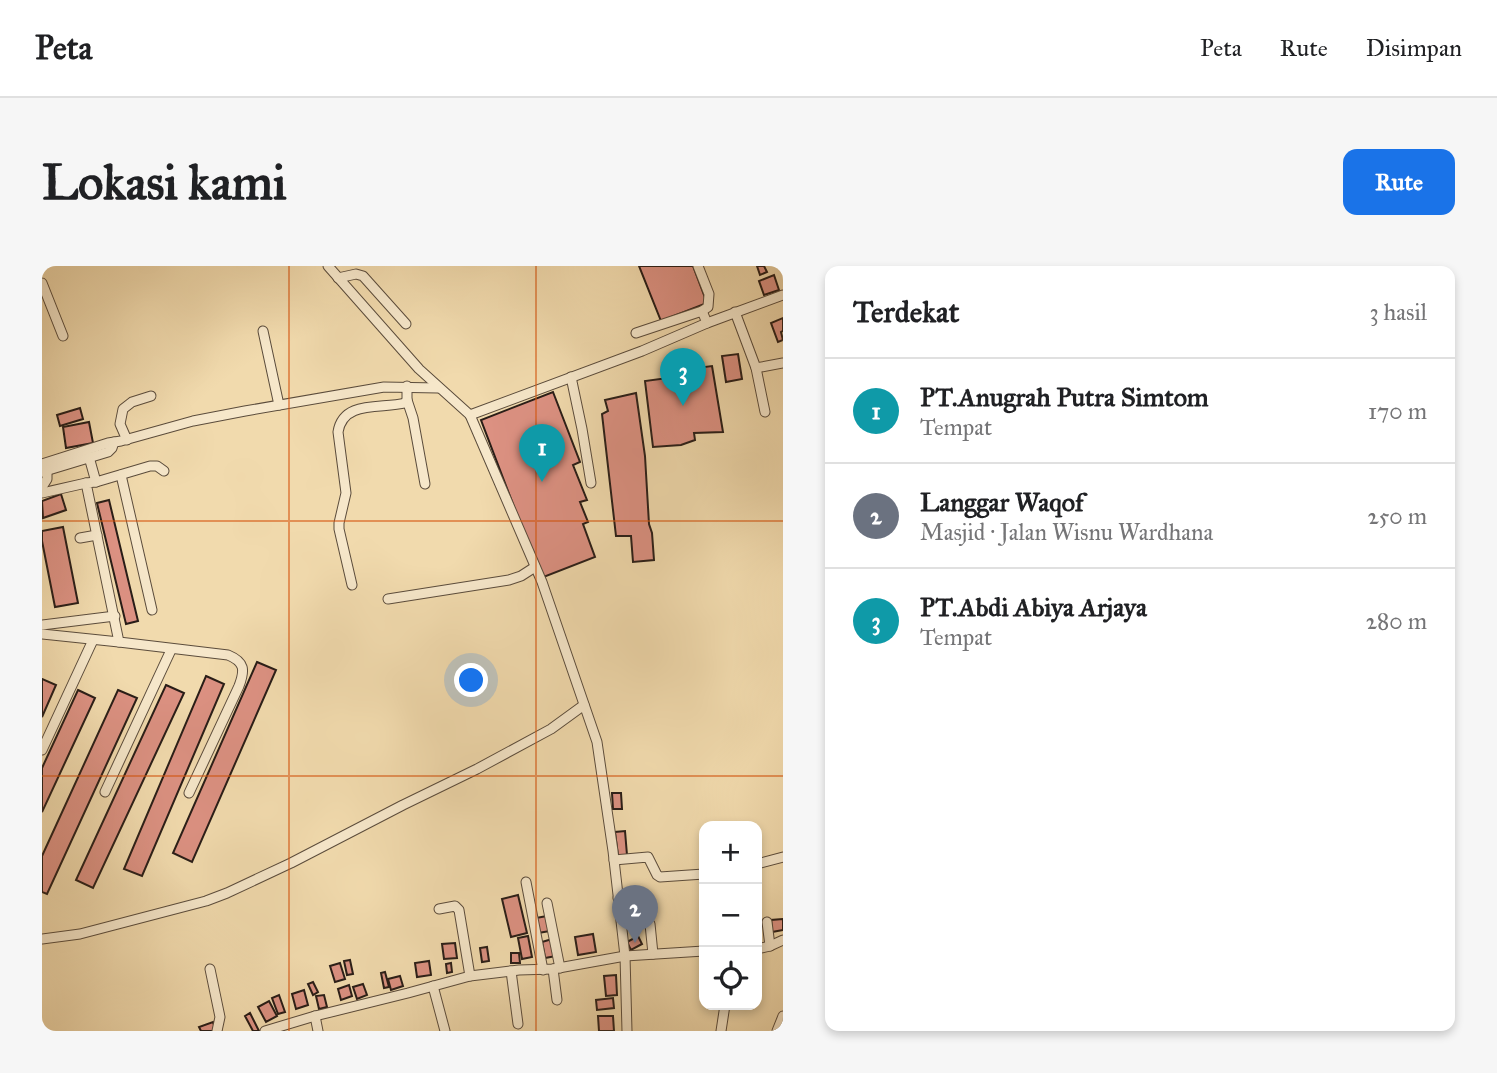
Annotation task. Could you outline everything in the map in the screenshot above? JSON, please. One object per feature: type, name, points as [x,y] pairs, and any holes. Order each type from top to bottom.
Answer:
[{"type":"street","points":[[328,266],[419,369],[470,415],[552,609],[601,759],[625,956],[627,1031]]},
{"type":"street","points":[[636,333],[708,307],[709,294],[698,266]]},
{"type":"street","points":[[338,278],[356,274],[363,276],[406,324]]},
{"type":"street","points":[[42,286],[63,336]]},
{"type":"street","points":[[470,415],[783,295]]},
{"type":"street","points":[[702,311],[707,323]]},
{"type":"street","points":[[735,313],[756,368],[765,412]]},
{"type":"street","points":[[263,331],[279,405]]},
{"type":"street","points":[[756,368],[783,363]]},
{"type":"street","points":[[571,377],[591,483]]},
{"type":"street","points":[[407,386],[425,484]]},
{"type":"street","points":[[44,469],[114,442],[193,421],[384,387],[438,388]]},
{"type":"street","points":[[127,440],[120,424],[124,409],[132,402],[151,396]]},
{"type":"street","points":[[352,585],[339,523],[346,493],[339,426],[344,416],[353,410],[401,404],[408,400]]},
{"type":"street","points":[[44,469],[110,451],[114,442]]},
{"type":"street","points":[[89,457],[96,535],[119,642]]},
{"type":"street","points":[[42,493],[91,483],[150,466],[157,466],[164,471]]},
{"type":"street","points":[[42,487],[47,479],[44,469]]},
{"type":"street","points":[[121,475],[152,610]]},
{"type":"street","points":[[80,538],[96,535]]},
{"type":"street","points":[[388,599],[509,580],[535,568]]},
{"type":"street","points":[[42,625],[115,616]]},
{"type":"street","points":[[42,634],[236,659],[243,669],[243,676],[188,793]]},
{"type":"street","points":[[42,750],[93,640]]},
{"type":"street","points":[[105,792],[171,650]]},
{"type":"street","points":[[42,939],[80,934],[227,893],[477,769],[551,729],[584,705]]},
{"type":"street","points":[[614,860],[648,856],[660,877],[699,874]]},
{"type":"street","points":[[762,863],[783,857]]},
{"type":"street","points":[[526,882],[542,970]]},
{"type":"street","points":[[618,898],[640,897]]},
{"type":"street","points":[[547,903],[556,968],[557,1000]]},
{"type":"street","points":[[439,909],[455,906],[459,910],[470,976]]},
{"type":"street","points":[[767,922],[770,946]]},
{"type":"street","points":[[650,924],[653,954]]},
{"type":"street","points":[[762,948],[783,940]]},
{"type":"street","points":[[265,1031],[470,976],[542,970],[625,956],[699,951]]},
{"type":"street","points":[[210,969],[220,1017],[217,1031]]},
{"type":"street","points":[[511,971],[517,1024]]},
{"type":"street","points":[[433,986],[445,1031]]},
{"type":"street","points":[[721,1031],[724,1010]]},
{"type":"street","points":[[315,1016],[318,1031]]},
{"type":"street","points":[[777,1031],[783,1016]]},
{"type":"building","points":[[639,266],[693,266],[707,303],[661,321]]},
{"type":"building","points":[[757,266],[764,266],[767,272],[760,275]]},
{"type":"building","points":[[774,275],[779,290],[764,295],[759,281]]},
{"type":"building","points":[[783,318],[783,340],[778,342],[771,323]]},
{"type":"building","points":[[738,354],[742,379],[726,382],[722,356]]},
{"type":"building","points":[[712,366],[723,432],[694,433],[695,440],[681,445],[653,447],[645,381],[675,377],[683,379],[681,370]]},
{"type":"building","points":[[553,392],[580,462],[573,465],[587,500],[580,502],[588,522],[583,524],[595,557],[541,578],[481,420]]},
{"type":"building","points":[[636,393],[645,456],[654,560],[633,562],[631,536],[616,536],[602,414],[608,411],[605,400]]},
{"type":"building","points":[[80,408],[83,419],[60,426],[57,415]]},
{"type":"building","points":[[89,422],[93,443],[66,448],[63,427]]},
{"type":"building","points":[[61,494],[66,510],[43,518],[42,501]]},
{"type":"building","points":[[109,500],[138,621],[126,624],[97,503]]},
{"type":"building","points":[[63,527],[78,603],[55,607],[42,531]]},
{"type":"building","points":[[257,662],[276,670],[192,862],[173,853]]},
{"type":"building","points":[[206,676],[224,684],[142,876],[124,869]]},
{"type":"building","points":[[42,679],[56,685],[42,717]]},
{"type":"building","points":[[166,685],[184,693],[93,888],[76,880]]},
{"type":"building","points":[[78,690],[95,698],[42,812],[42,768]]},
{"type":"building","points":[[118,690],[137,698],[47,894],[42,892],[42,856]]},
{"type":"building","points":[[612,793],[621,793],[622,809],[613,809]]},
{"type":"building","points":[[625,831],[627,855],[618,856],[615,832]]},
{"type":"building","points":[[518,895],[527,933],[511,937],[502,899]]},
{"type":"building","points":[[547,916],[550,931],[538,933],[536,918]]},
{"type":"building","points":[[783,919],[783,930],[772,932],[771,920]]},
{"type":"building","points":[[593,934],[596,952],[578,955],[575,937]]},
{"type":"building","points":[[528,936],[532,957],[522,959],[518,938]]},
{"type":"building","points":[[638,936],[642,944],[631,950],[627,942]]},
{"type":"building","points":[[552,939],[556,956],[545,958],[542,942]]},
{"type":"building","points":[[455,943],[457,958],[444,959],[442,944]]},
{"type":"building","points":[[487,947],[489,961],[482,962],[480,948]]},
{"type":"building","points":[[511,953],[519,953],[520,963],[511,963]]},
{"type":"building","points":[[350,960],[353,974],[347,975],[344,961]]},
{"type":"building","points":[[429,961],[431,975],[417,977],[415,963]]},
{"type":"building","points":[[340,963],[345,979],[335,982],[330,966]]},
{"type":"building","points":[[451,963],[452,972],[447,973],[446,964]]},
{"type":"building","points":[[385,972],[389,987],[384,988],[381,973]]},
{"type":"building","points":[[616,975],[617,995],[606,996],[604,976]]},
{"type":"building","points":[[400,976],[403,986],[391,990],[388,979]]},
{"type":"building","points":[[313,982],[318,992],[313,995],[308,984]]},
{"type":"building","points":[[363,984],[367,995],[357,999],[353,987]]},
{"type":"building","points":[[349,985],[352,996],[341,1000],[338,989]]},
{"type":"building","points":[[304,990],[308,1005],[296,1009],[292,994]]},
{"type":"building","points":[[279,995],[285,1012],[278,1014],[272,998]]},
{"type":"building","points":[[324,995],[327,1007],[319,1009],[316,996]]},
{"type":"building","points":[[613,998],[614,1008],[597,1010],[596,1000]]},
{"type":"building","points":[[269,1001],[277,1016],[266,1022],[258,1007]]},
{"type":"building","points":[[250,1013],[259,1031],[253,1031],[245,1016]]},
{"type":"building","points":[[598,1016],[613,1016],[614,1031],[599,1031]]},
{"type":"building","points":[[213,1022],[216,1031],[201,1031],[199,1027]]},
{"type":"place","name":"PT.Abdi Abiya Arjaya","points":[[683,406]]},
{"type":"place","name":"PT.Anugrah Putra Simtom","points":[[542,482]]},
{"type":"place","name":"Langgar Waqof","points":[[635,943]]}]
